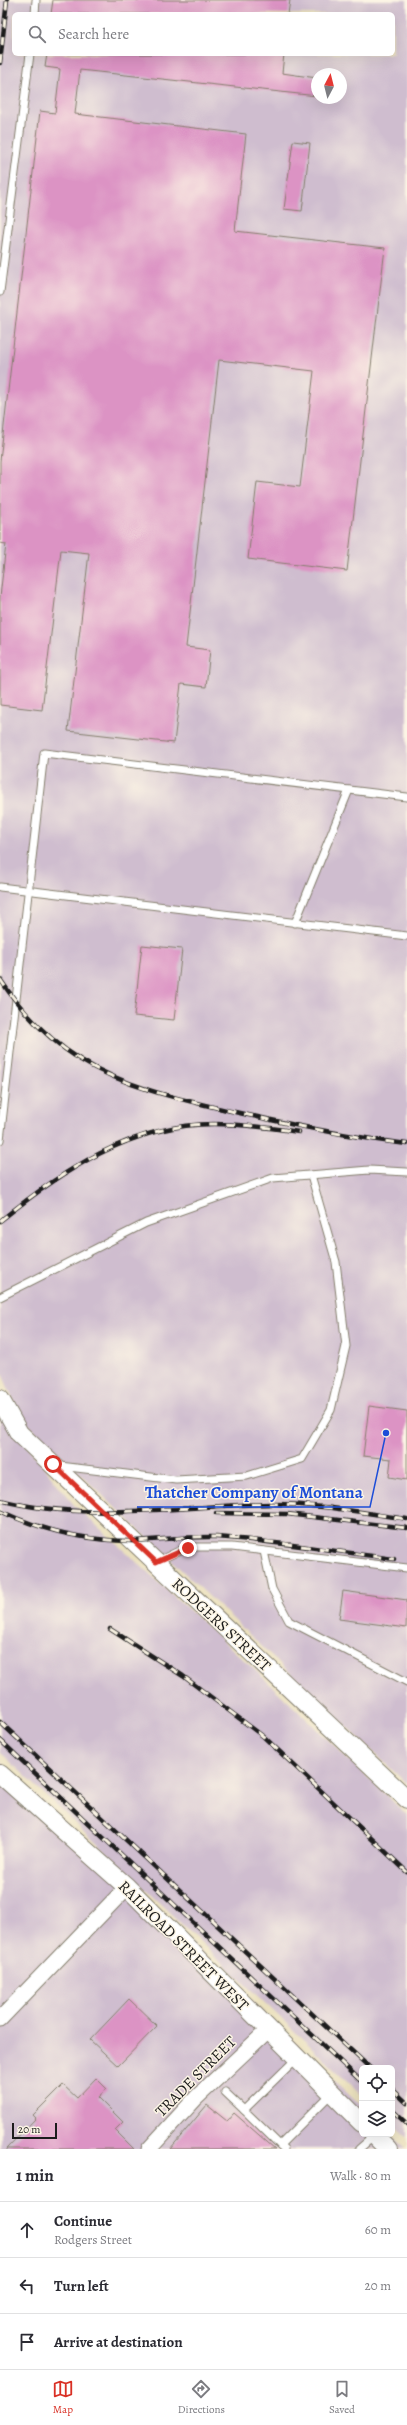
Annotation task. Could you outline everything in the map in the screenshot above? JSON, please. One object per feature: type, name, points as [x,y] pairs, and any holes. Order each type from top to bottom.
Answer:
[{"type":"street","name":"RODGERS STREET","points":[[0,1400],[20,1433],[407,1799]]},
{"type":"street","name":"RAILROAD STREET WEST","points":[[0,1774],[128,1887],[296,2059],[359,2120]]},
{"type":"street","points":[[0,2019],[128,1887]]},
{"type":"street","name":"TRADE STREET","points":[[149,2149],[196,2098],[268,2030]]},
{"type":"street","points":[[376,2137],[388,2149]]},
{"type":"lane","points":[[35,12],[36,0]]},
{"type":"lane","points":[[0,292],[30,56]]},
{"type":"lane","points":[[0,1140],[44,753],[407,797]]},
{"type":"lane","points":[[295,923],[349,790]]},
{"type":"lane","points":[[0,887],[407,936]]},
{"type":"lane","points":[[0,1297],[146,1223],[273,1178],[369,1170],[407,1172]]},
{"type":"lane","points":[[53,1464],[176,1480],[247,1476],[302,1459],[331,1410],[346,1346],[336,1262],[311,1175]]},
{"type":"lane","points":[[156,1562],[188,1548],[232,1547],[407,1568]]},
{"type":"lane","points":[[264,1551],[272,1589],[289,1621],[407,1682]]},
{"type":"lane","points":[[244,2110],[296,2059]]},
{"type":"lane","points":[[225,2092],[282,2147],[332,2093]]},
{"type":"lane","points":[[359,2149],[372,2137]]},
{"type":"shaded area","points":[[0,0],[407,0],[407,1784],[21,1418],[0,1369]]},
{"type":"shaded area","points":[[0,1412],[74,1505],[254,1669],[407,1815],[407,2137],[395,2126],[395,2065],[359,2065],[359,2092],[0,1752]]},
{"type":"shaded area","points":[[0,1762],[359,2104],[359,2137],[393,2137],[405,2149],[0,2149]]},
{"type":"building","points":[[53,0],[290,0],[288,12],[51,12]]},
{"type":"building","points":[[47,56],[284,56],[282,73],[311,77],[311,95],[80,70],[75,114],[246,134],[235,231],[385,248],[347,571],[248,559],[257,482],[300,487],[314,371],[219,360],[186,647],[210,650],[206,687],[181,684],[174,743],[68,731],[89,553],[61,550],[42,710],[0,705],[0,597],[6,544],[0,543],[0,461],[40,111],[55,113],[60,69],[45,67]]},
{"type":"building","points":[[293,141],[310,143],[302,211],[284,209]]},
{"type":"building","points":[[142,945],[182,949],[174,1020],[134,1016]]},
{"type":"building","points":[[369,1406],[407,1411],[407,1480],[389,1477],[391,1459],[363,1456]]},
{"type":"building","points":[[343,1591],[407,1600],[406,1628],[339,1619]]},
{"type":"building","points":[[129,1999],[157,2026],[118,2066],[90,2040]]},
{"type":"building","points":[[96,2078],[107,2089],[98,2097],[123,2122],[115,2130],[134,2149],[6,2149],[36,2118],[33,2115],[63,2085],[77,2098]]},
{"type":"building","points":[[207,2105],[227,2121],[234,2113],[275,2149],[170,2149]]},
{"type":"railway","points":[[0,63],[7,0]]},
{"type":"railway","points":[[0,979],[8,991],[36,1024],[69,1052],[98,1070],[136,1086],[196,1103],[278,1122],[364,1138],[407,1144]]},
{"type":"railway","points":[[0,1221],[24,1202],[73,1168],[99,1154],[154,1132],[184,1126],[214,1124],[247,1125],[299,1132]]},
{"type":"railway","points":[[0,1500],[34,1507],[102,1512],[291,1504],[341,1509],[407,1519]]},
{"type":"railway","points":[[0,1511],[31,1524],[81,1537],[132,1541],[216,1537],[283,1544],[394,1559]]},
{"type":"railway","points":[[216,1513],[287,1514],[407,1528]]},
{"type":"railway","points":[[110,1629],[183,1676],[264,1737],[407,1872]]},
{"type":"railway","points":[[0,1722],[367,2065]]},
{"type":"railway","points":[[0,1740],[359,2079]]},
{"type":"railway","points":[[395,2092],[407,2103]]},
{"type":"railway","points":[[395,2113],[407,2124]]},
{"type":"place","name":"Thatcher Company of Montana","points":[[386,1433]]},
{"type":"route","points":[[53,1464],[156,1562],[188,1548]]}]
